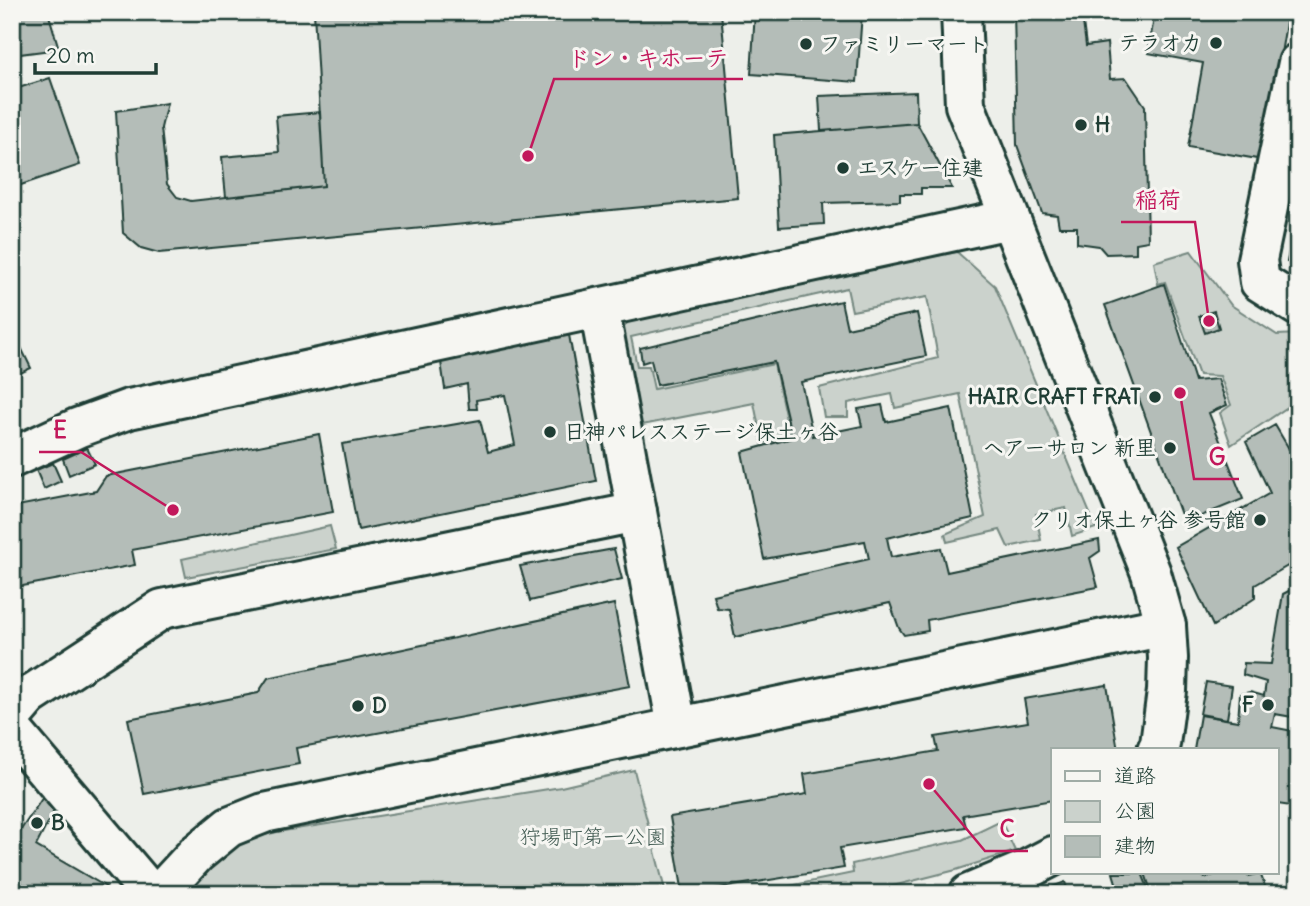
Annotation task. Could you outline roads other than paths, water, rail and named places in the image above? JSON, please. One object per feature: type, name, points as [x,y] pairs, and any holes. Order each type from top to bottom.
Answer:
[{"type":"street","points":[[961,12],[965,105],[1152,573],[1166,626],[1167,691],[1158,748]]},
{"type":"street","points":[[1298,63],[1256,260],[1260,282],[1298,306]]},
{"type":"street","points":[[12,458],[76,428],[129,410],[1010,219]]},
{"type":"street","points":[[599,308],[677,727]]},
{"type":"street","points":[[12,716],[29,696],[162,609],[637,512]]},
{"type":"street","points":[[159,894],[196,854],[229,827],[264,813],[1166,626]]},
{"type":"street","points":[[12,730],[151,894]]},
{"type":"street","points":[[969,894],[1051,857]]},
{"type":"place","name":"テラオカ","points":[[1216,43]]},
{"type":"place","name":"ファミリーマート","points":[[806,44]]},
{"type":"place","name":"H","points":[[1081,125]]},
{"type":"place","name":"ドン・キホーテ","points":[[528,156]]},
{"type":"place","name":"エスケー住建","points":[[843,168]]},
{"type":"place","name":"稲荷","points":[[1209,321]]},
{"type":"place","name":"G","points":[[1180,393]]},
{"type":"place","name":"HAIR CRAFT FRAT","points":[[1155,397]]},
{"type":"place","name":"日神パレスステージ保土ヶ谷","points":[[550,432]]},
{"type":"place","name":"ヘアーサロン 新里","points":[[1170,448]]},
{"type":"place","name":"E","points":[[173,510]]},
{"type":"place","name":"クリオ保土ヶ谷 参号館","points":[[1260,520]]},
{"type":"place","name":"F","points":[[1268,705]]},
{"type":"place","name":"D","points":[[358,706]]},
{"type":"place","name":"C","points":[[929,784]]},
{"type":"place","name":"B","points":[[37,823]]},
{"type":"park label","name":"狩場町第一公園","points":[[593,837]]}]
